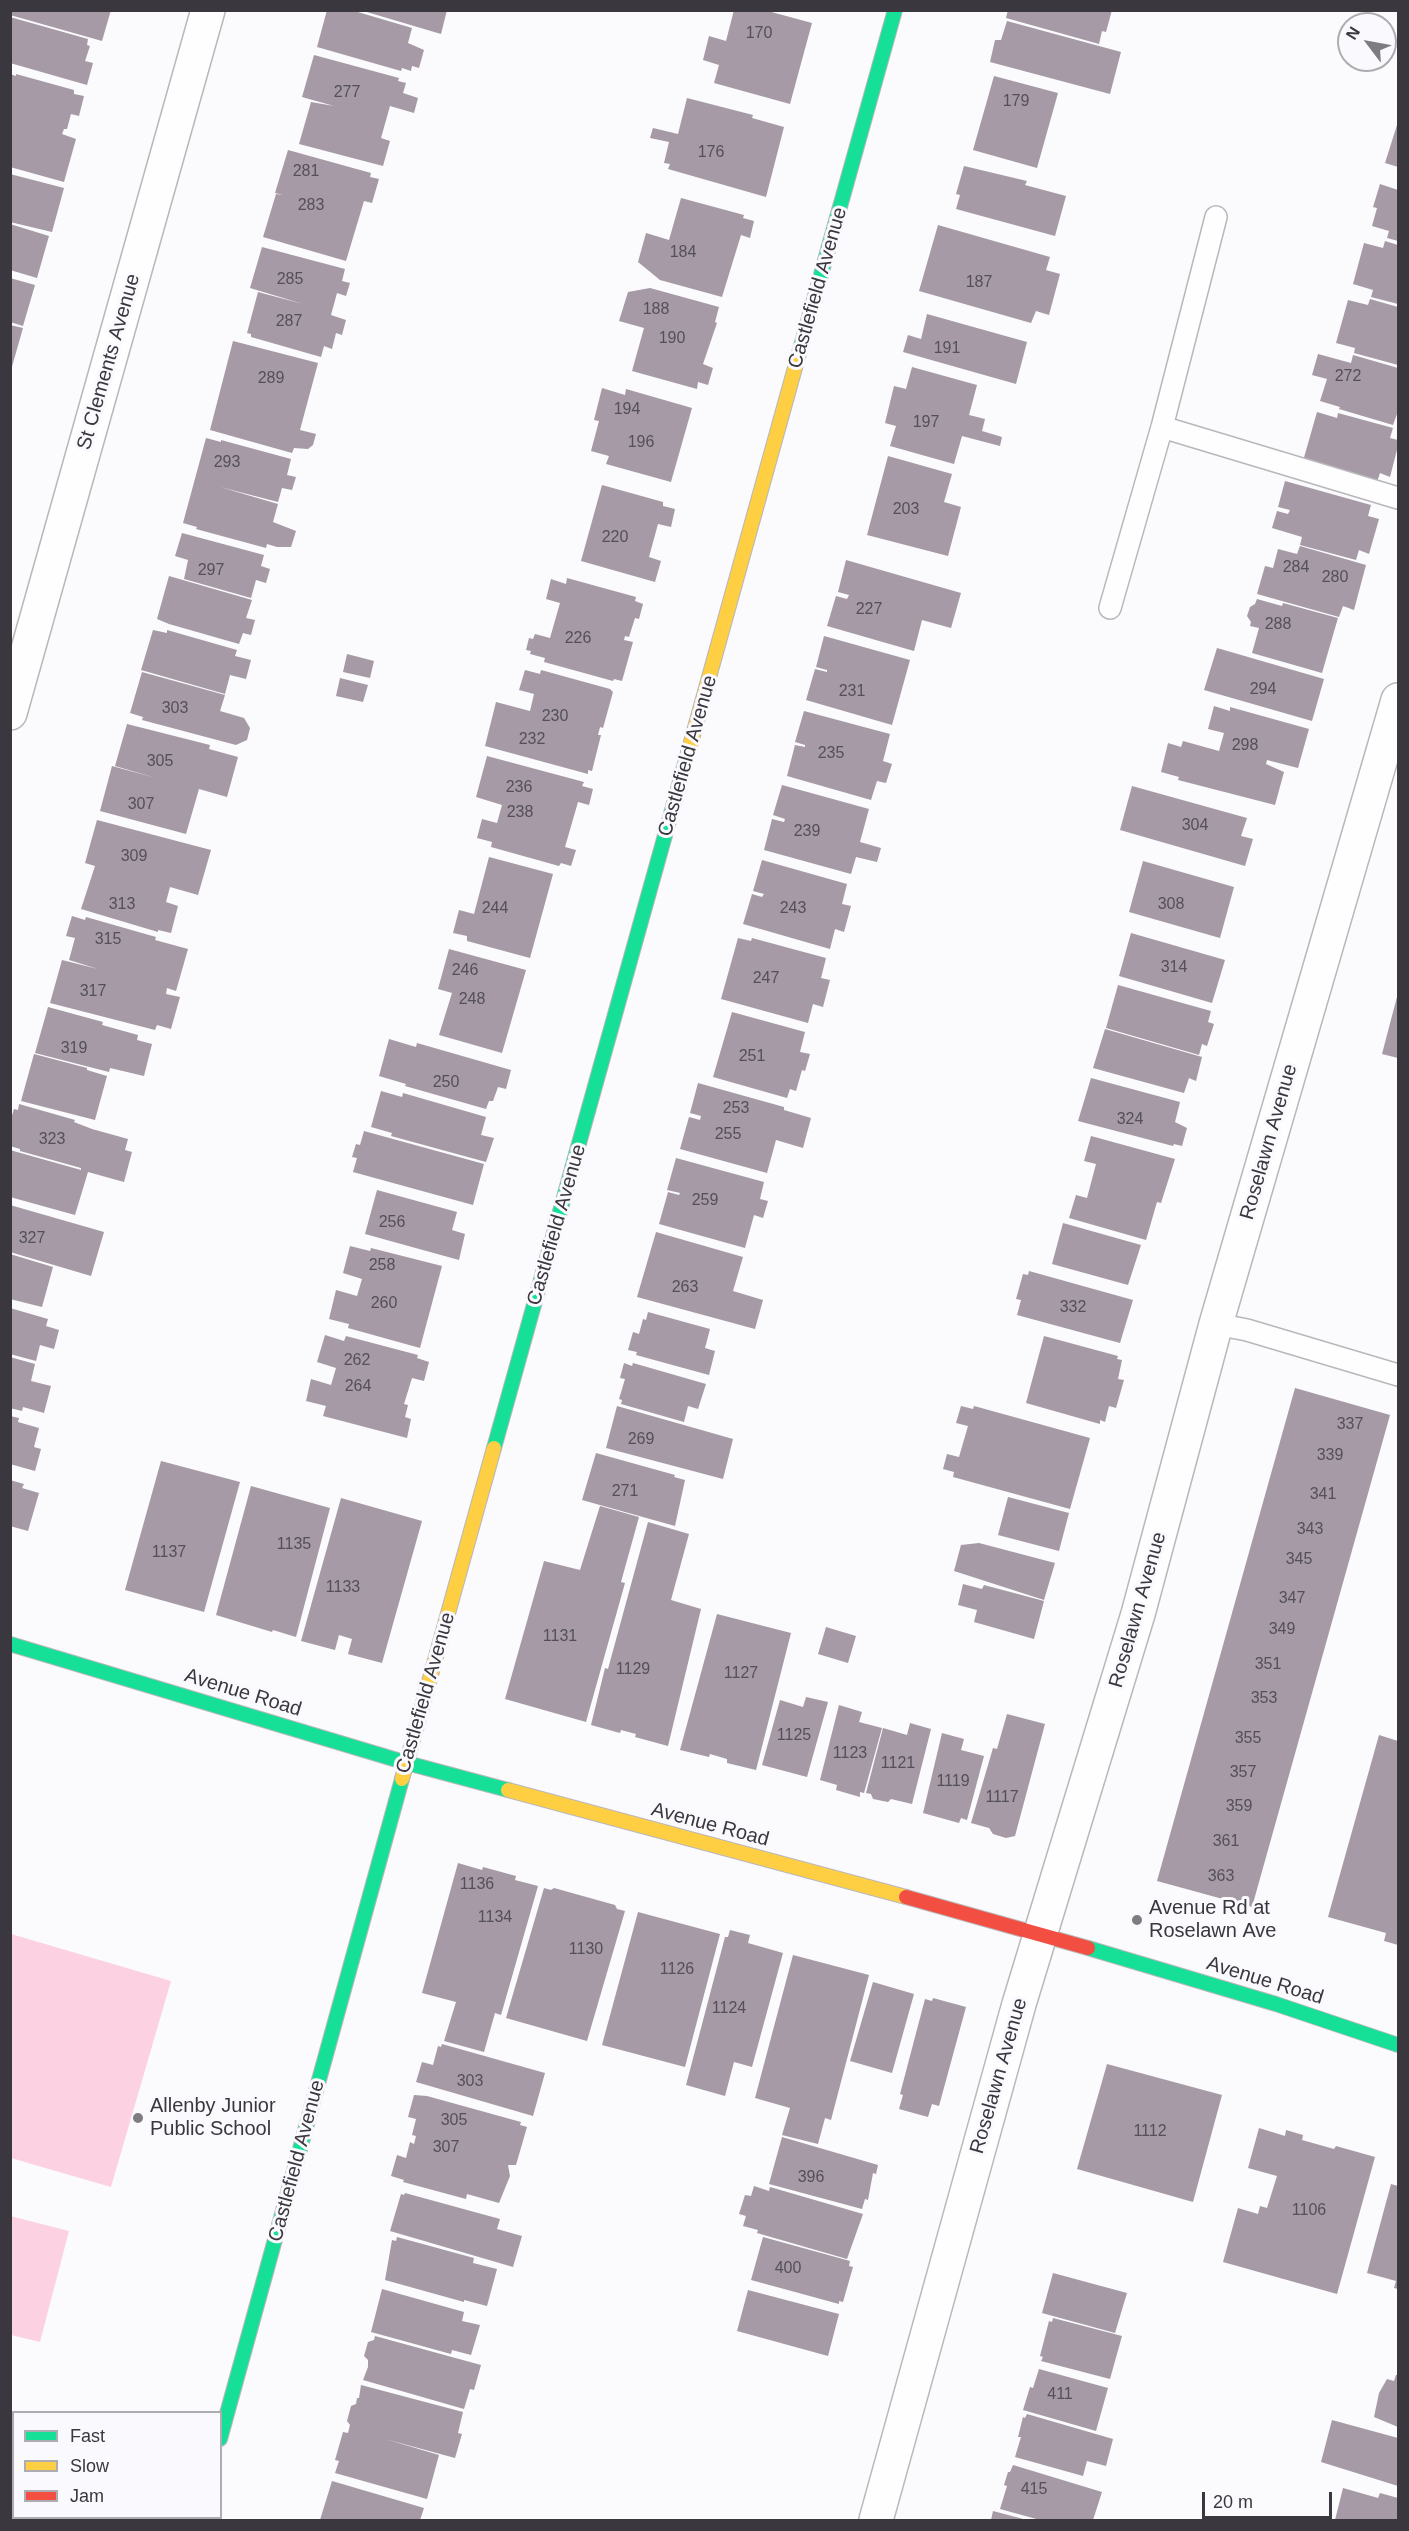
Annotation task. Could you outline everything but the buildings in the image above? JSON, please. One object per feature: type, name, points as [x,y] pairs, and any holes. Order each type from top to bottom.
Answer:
[{"type":"street","name":"St Clements Avenue","points":[[10,713],[208,10]]},
{"type":"street","name":"Castlefield Avenue","points":[[222,2432],[895,10]]},
{"type":"street","name":"Roselawn Avenue","points":[[876,2520],[1019,2004],[1138,1614],[1216,1324],[1398,700]]},
{"type":"street","name":"Avenue Road","points":[[10,1644],[406,1763],[1041,1934],[1276,2004],[1398,2046]]},
{"type":"lane","points":[[1110,608],[1162,427],[1216,217]]},
{"type":"lane","points":[[1162,427],[1398,498]]},
{"type":"lane","points":[[1216,1324],[1247,1330],[1398,1375]]},
{"type":"shaded area","points":[[11,1934],[171,1981],[111,2187],[11,2158]]},
{"type":"shaded area","points":[[10,2216],[69,2231],[40,2342],[11,2335]]},
{"type":"traffic: fast","points":[[798,357],[895,10]]},
{"type":"traffic: fast","points":[[494,1448],[688,753]]},
{"type":"traffic: fast","points":[[10,1644],[407,1763],[508,1790]]},
{"type":"traffic: fast","points":[[222,2432],[402,1779]]},
{"type":"traffic: fast","points":[[1088,1948],[1276,2004],[1398,2045]]},
{"type":"traffic: slow","points":[[688,753],[798,357]]},
{"type":"traffic: slow","points":[[402,1779],[494,1448]]},
{"type":"traffic: slow","points":[[508,1790],[906,1897]]},
{"type":"traffic: jam","points":[[906,1897],[1088,1948]]},
{"type":"place","name":"Avenue Rd at Roselawn Ave","points":[[1137,1920]]},
{"type":"place","name":"Allenby Junior Public School","points":[[138,2118]]}]
